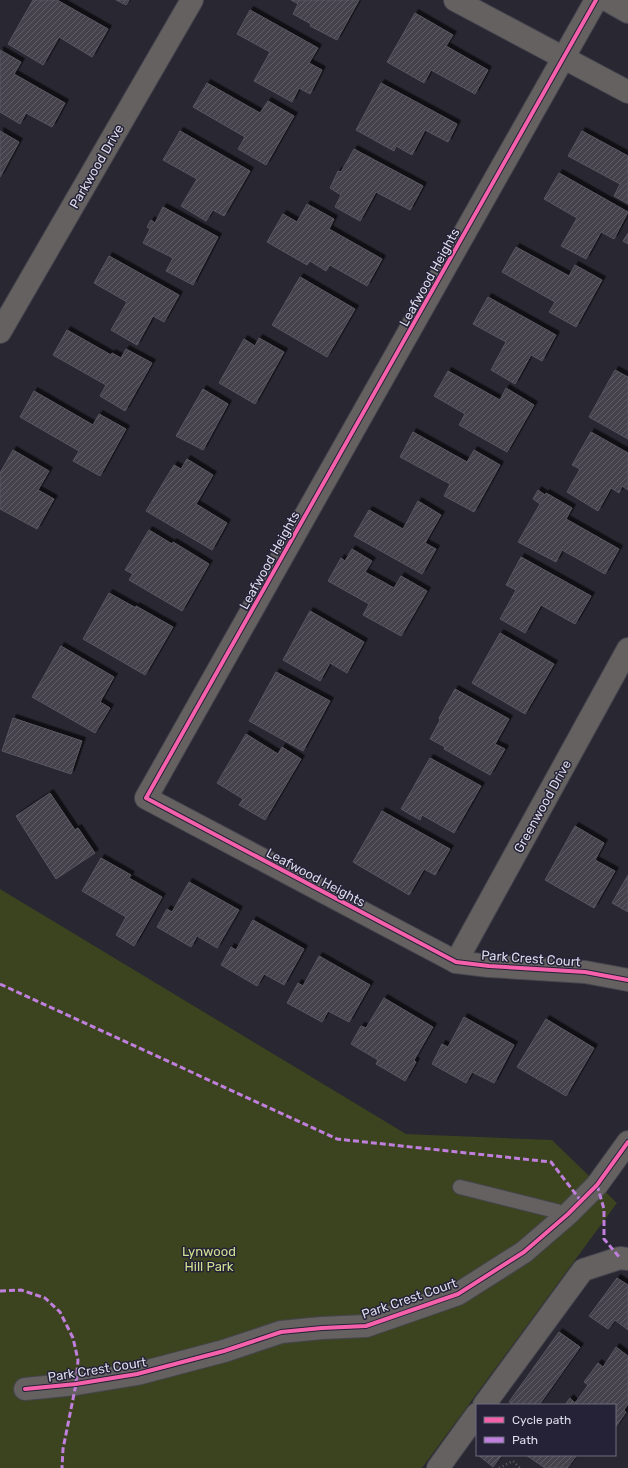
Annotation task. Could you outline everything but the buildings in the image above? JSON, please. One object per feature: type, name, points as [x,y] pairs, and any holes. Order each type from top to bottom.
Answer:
[{"type":"street","name":"Parkwood Drive","points":[[0,332],[192,0]]},
{"type":"street","points":[[455,0],[628,92]]},
{"type":"street","name":"Leafwood Heights","points":[[456,962],[146,798],[596,0]]},
{"type":"street","points":[[607,0],[628,12]]},
{"type":"street","name":"Greenwood Drive","points":[[456,962],[628,649]]},
{"type":"street","name":"Park Crest Court","points":[[456,962],[489,966],[585,972],[628,980]]},
{"type":"street","name":"Park Crest Court","points":[[25,1389],[76,1384],[137,1374],[224,1351],[281,1332],[366,1326],[458,1294],[524,1252],[568,1214],[597,1185],[628,1142]]},
{"type":"street","points":[[485,1404],[583,1270],[620,1258],[628,1258]]},
{"type":"street","points":[[438,1468],[476,1415]]},
{"type":"lane","points":[[460,1186],[568,1214]]},
{"type":"path","points":[[499,1468],[513,1461],[520,1468]]},
{"type":"green space","name":"Lynwood Hill Park","points":[[0,889],[406,1134],[552,1140],[617,1203],[422,1468],[0,1468]]},
{"type":"marked path","points":[[0,984],[337,1139],[551,1162],[581,1201]]},
{"type":"marked path","points":[[597,1185],[604,1209],[604,1239],[620,1258]]},
{"type":"marked path","points":[[0,1291],[21,1290],[45,1298],[60,1312],[73,1338],[78,1360],[76,1384],[63,1449],[62,1468]]},
{"type":"cycle path","points":[[596,0],[146,798],[456,962],[489,966],[585,972],[628,980]]},
{"type":"cycle path","points":[[25,1389],[76,1384],[137,1374],[224,1351],[281,1332],[366,1326],[458,1294],[524,1252],[568,1214],[597,1185],[628,1142]]}]
